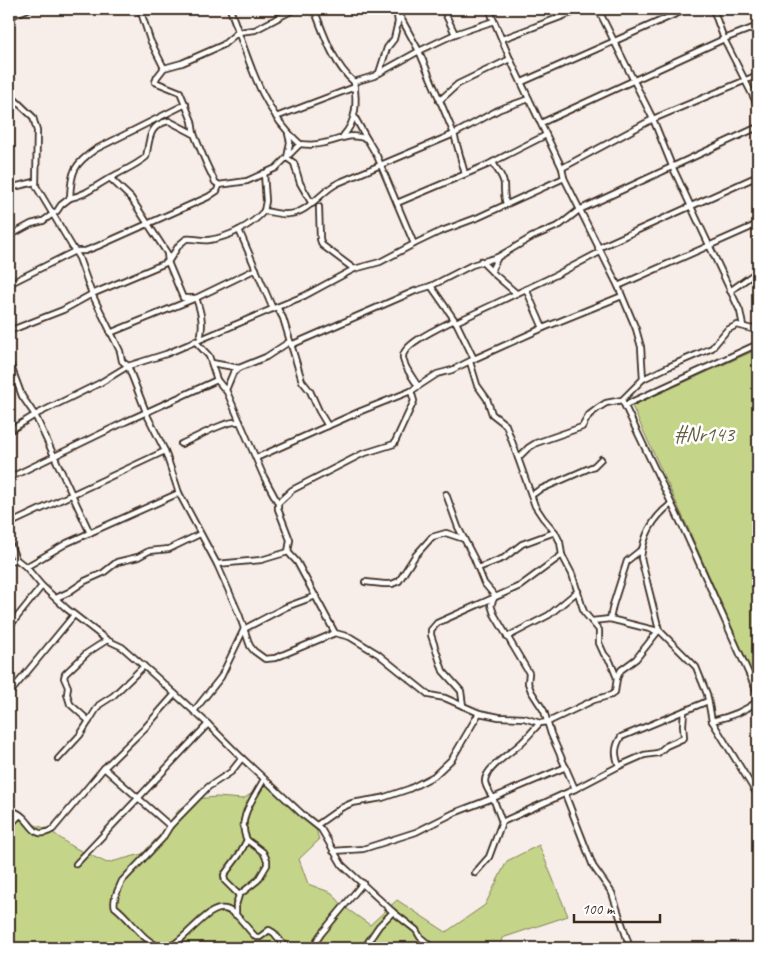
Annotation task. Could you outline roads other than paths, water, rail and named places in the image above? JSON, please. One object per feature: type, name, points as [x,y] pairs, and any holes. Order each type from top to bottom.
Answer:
[{"type":"street","points":[[9,9],[10,18],[28,9]]},
{"type":"street","points":[[140,9],[150,40],[164,68]]},
{"type":"street","points":[[230,9],[256,82],[287,133],[300,144],[323,144],[347,132],[354,116],[357,99],[354,84],[345,74],[333,53],[314,9]]},
{"type":"street","points":[[295,9],[255,30],[238,32],[223,46],[182,63],[164,68],[155,82],[180,92],[192,121],[194,134],[215,182],[219,185],[240,183],[276,168],[300,144]]},
{"type":"street","points":[[379,74],[388,48],[396,34],[398,22],[396,9]]},
{"type":"street","points":[[396,9],[419,51],[454,134],[465,174]]},
{"type":"street","points":[[443,9],[455,34]]},
{"type":"street","points":[[489,9],[562,168],[564,178],[618,286],[636,329],[641,347],[643,379]]},
{"type":"street","points":[[502,39],[582,9]]},
{"type":"street","points":[[598,9],[653,119],[708,246],[740,311],[743,326]]},
{"type":"street","points":[[522,82],[687,9]]},
{"type":"street","points":[[713,9],[724,39],[758,106]]},
{"type":"street","points":[[276,117],[379,74],[419,51],[455,34],[494,21]]},
{"type":"street","points":[[541,122],[724,39],[758,26]]},
{"type":"street","points":[[439,101],[458,84],[510,58]]},
{"type":"street","points":[[562,168],[653,119],[758,75]]},
{"type":"street","points":[[9,94],[33,116],[37,132],[35,182],[75,251],[92,294],[120,351],[122,361],[128,366],[146,412],[165,451],[179,493],[217,564],[247,639],[254,651],[265,659],[275,658],[334,633],[350,637],[378,654],[429,695],[445,698],[479,713],[548,722],[594,700],[612,695],[615,692],[617,678],[621,670],[636,659],[658,631]]},
{"type":"street","points":[[264,211],[291,214],[312,204],[332,185],[454,134],[500,110],[530,99]]},
{"type":"street","points":[[70,198],[71,176],[83,157],[186,104]]},
{"type":"street","points":[[354,116],[374,148],[414,244]]},
{"type":"street","points":[[9,236],[31,224],[43,221],[54,214],[70,198],[89,192],[110,178],[136,165],[146,157],[150,134],[156,126],[169,121],[194,134]]},
{"type":"street","points":[[226,390],[233,373],[239,368],[266,357],[290,344],[415,291],[432,286],[481,261],[498,257],[532,237],[560,225],[579,210],[758,127]]},
{"type":"street","points":[[287,133],[290,142],[287,158]]},
{"type":"street","points":[[397,203],[493,162],[546,135]]},
{"type":"street","points":[[342,136],[358,136],[367,139]]},
{"type":"street","points":[[287,158],[294,163],[300,184],[312,204]]},
{"type":"street","points":[[493,162],[504,184],[503,194],[506,204]]},
{"type":"street","points":[[9,331],[63,310],[92,294],[168,262],[186,238],[208,241],[226,236],[258,219],[264,211],[266,201],[264,173]]},
{"type":"street","points":[[418,386],[403,360],[403,354],[407,348],[418,340],[526,289],[599,250],[691,205],[758,176]]},
{"type":"street","points":[[110,178],[131,198],[149,223],[167,253],[168,262],[183,298],[196,298]]},
{"type":"street","points":[[9,430],[35,414],[100,383],[128,366],[166,354],[304,296],[354,269],[380,262],[414,244],[564,178]]},
{"type":"street","points":[[9,188],[35,182]]},
{"type":"street","points":[[9,284],[75,251],[85,251],[98,246],[208,197],[217,190],[219,185]]},
{"type":"street","points":[[319,207],[320,239],[322,245],[354,269]]},
{"type":"street","points":[[618,286],[758,224]]},
{"type":"street","points":[[239,230],[275,308],[283,318],[302,381],[310,391],[328,426]]},
{"type":"street","points":[[493,273],[492,269],[498,257]]},
{"type":"street","points":[[481,261],[516,293]]},
{"type":"street","points":[[110,333],[196,298],[256,269]]},
{"type":"street","points":[[730,291],[758,271]]},
{"type":"street","points":[[432,286],[455,321],[472,361],[477,385],[487,399],[492,414],[506,425],[538,512],[555,532],[560,542],[562,555],[572,574],[584,612],[599,630],[599,643],[610,661],[617,678]]},
{"type":"street","points":[[526,289],[543,328]]},
{"type":"street","points":[[256,458],[411,391],[436,374],[452,370],[543,328],[622,296]]},
{"type":"street","points":[[196,298],[202,318],[202,330],[198,340]]},
{"type":"street","points":[[624,402],[643,379],[712,348],[727,330],[738,325],[752,329],[758,326]]},
{"type":"street","points":[[198,340],[209,356],[217,380],[226,390],[278,503],[278,509],[290,540],[288,552]]},
{"type":"street","points":[[518,458],[536,443],[582,426],[589,414],[606,403],[624,402],[758,344]]},
{"type":"street","points":[[9,361],[16,384],[25,403],[35,414],[90,534]]},
{"type":"street","points":[[212,363],[239,368]]},
{"type":"street","points":[[9,478],[217,380]]},
{"type":"street","points":[[9,385],[16,384]]},
{"type":"street","points":[[278,503],[292,490],[324,476],[362,454],[394,444],[414,401],[411,391]]},
{"type":"street","points":[[624,402],[758,694]]},
{"type":"street","points":[[181,444],[222,425],[240,422]]},
{"type":"street","points":[[9,524],[165,451]]},
{"type":"street","points":[[532,495],[539,490],[594,466],[601,459]]},
{"type":"street","points":[[26,567],[67,543],[179,493]]},
{"type":"street","points":[[446,494],[484,583],[496,596]]},
{"type":"street","points":[[658,631],[641,558],[642,549],[651,526],[662,510],[671,504]]},
{"type":"street","points":[[478,568],[504,558],[522,544],[555,532]]},
{"type":"street","points":[[365,582],[392,584],[399,581],[415,556],[432,537],[446,533],[464,539]]},
{"type":"street","points":[[56,598],[103,573],[117,562],[138,557],[149,551],[169,549],[200,534]]},
{"type":"street","points":[[9,542],[16,559],[26,567],[42,586],[74,615],[107,640],[122,647],[176,694],[264,779],[302,814],[317,825],[325,833],[342,865],[393,912],[416,930],[420,937],[433,948]]},
{"type":"street","points":[[610,619],[627,561],[642,549]]},
{"type":"street","points":[[217,564],[245,563],[288,552]]},
{"type":"street","points":[[288,552],[297,562],[334,633]]},
{"type":"street","points":[[463,706],[461,691],[443,671],[431,630],[437,623],[520,586],[562,555]]},
{"type":"street","points":[[9,562],[16,559]]},
{"type":"street","points":[[9,627],[42,586]]},
{"type":"street","points":[[508,637],[549,615],[578,591]]},
{"type":"street","points":[[194,711],[221,677],[244,629],[286,606],[316,596]]},
{"type":"street","points":[[496,596],[491,605],[494,614],[529,673],[528,683],[531,691],[544,711],[551,734],[576,789]]},
{"type":"street","points":[[10,690],[74,615]]},
{"type":"street","points":[[592,621],[610,619],[658,631],[696,667],[708,702],[712,721],[758,796]]},
{"type":"street","points":[[89,721],[70,704],[67,694],[68,687],[64,678],[68,669],[87,653],[107,640]]},
{"type":"street","points":[[58,759],[80,735],[99,705],[113,696],[144,666]]},
{"type":"street","points":[[9,809],[20,814],[34,831],[47,832],[57,824],[104,768],[144,730],[176,694]]},
{"type":"street","points":[[712,721],[742,712],[758,701]]},
{"type":"street","points":[[619,766],[615,751],[616,745],[622,738],[708,702]]},
{"type":"street","points":[[502,822],[576,789],[619,766],[644,755],[658,752],[684,738],[684,711]]},
{"type":"street","points":[[317,825],[341,808],[352,803],[382,798],[409,790],[434,776],[452,759],[479,713]]},
{"type":"street","points":[[475,873],[488,857],[502,822],[486,785],[487,775],[540,722]]},
{"type":"street","points":[[76,864],[208,724]]},
{"type":"street","points":[[242,758],[231,772],[208,787],[170,826],[162,839],[122,881],[114,904],[146,938],[163,948],[170,947],[203,918],[216,910],[224,909],[236,915],[256,937],[260,937],[269,930],[274,933],[286,948]]},
{"type":"street","points":[[333,851],[363,849],[416,832],[454,813],[566,767]]},
{"type":"street","points":[[104,768],[170,826]]},
{"type":"street","points":[[236,915],[239,895],[258,880],[267,865],[263,852],[247,840],[243,832],[244,817],[264,779]]},
{"type":"street","points":[[565,794],[593,866],[612,893],[630,948]]},
{"type":"street","points":[[9,826],[20,814]]},
{"type":"street","points":[[239,895],[225,880],[224,875],[239,855],[247,840]]},
{"type":"street","points":[[318,948],[317,940],[321,934],[363,883]]},
{"type":"street","points":[[364,948],[379,926],[393,912]]},
{"type":"park label","name":"#Nr143","points":[[704,434]]}]
